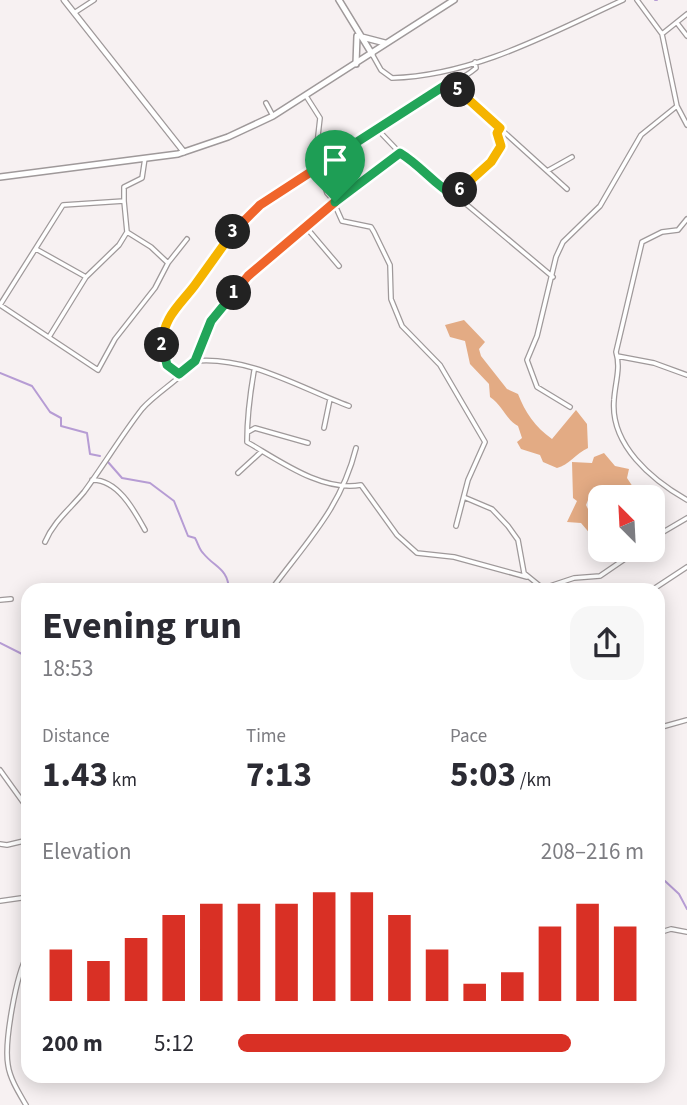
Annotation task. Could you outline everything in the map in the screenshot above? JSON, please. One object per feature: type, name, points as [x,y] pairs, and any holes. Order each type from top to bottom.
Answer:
[{"type":"main road","points":[[339,0],[372,54]]},
{"type":"main road","points":[[0,177],[184,152],[228,137],[274,116],[454,0]]},
{"type":"main road","points":[[358,34],[380,44],[390,43]]},
{"type":"main road","points":[[356,64],[358,34]]},
{"type":"street","points":[[64,0],[184,152]]},
{"type":"street","points":[[74,13],[94,0]]},
{"type":"street","points":[[372,54],[381,70],[392,78],[435,73],[475,62],[560,29],[624,0]]},
{"type":"street","points":[[637,0],[662,34],[677,106],[687,125]]},
{"type":"street","points":[[662,34],[687,14]]},
{"type":"street","points":[[677,23],[687,36]]},
{"type":"street","points":[[179,374],[167,365],[162,345],[167,321],[174,306],[193,288],[244,220],[272,196],[319,169],[363,137],[379,131],[430,94],[452,85],[475,68],[475,62]]},
{"type":"street","points":[[452,85],[566,189]]},
{"type":"street","points":[[306,96],[320,118],[316,153],[327,194],[335,202],[342,220],[371,227],[390,265],[391,299],[402,326],[440,365],[485,442],[468,480],[466,498],[462,500],[456,526]]},
{"type":"street","points":[[266,103],[274,116]]},
{"type":"street","points":[[570,407],[537,387],[527,360],[537,337],[556,257],[563,242],[600,206],[641,135],[677,106]]},
{"type":"street","points":[[453,195],[499,152],[500,128]]},
{"type":"street","points":[[379,131],[400,153],[552,277]]},
{"type":"street","points":[[45,542],[55,522],[93,480],[118,440],[143,408],[195,361],[204,333],[218,309],[248,276],[305,226],[400,153]]},
{"type":"street","points":[[547,171],[572,157]]},
{"type":"street","points":[[49,337],[86,277],[119,245],[127,232],[124,187],[142,178],[145,158]]},
{"type":"street","points":[[124,201],[63,205],[0,305],[97,370],[187,239]]},
{"type":"street","points":[[687,219],[678,230],[662,232],[642,242],[617,356],[615,416],[635,461],[649,475],[687,500]]},
{"type":"street","points":[[305,226],[339,266]]},
{"type":"street","points":[[127,232],[168,263]]},
{"type":"street","points":[[36,249],[86,277]]},
{"type":"street","points":[[617,356],[663,366],[687,375]]},
{"type":"street","points":[[195,361],[217,359],[307,387],[349,406]]},
{"type":"street","points":[[254,370],[254,387],[247,409],[247,442],[292,468],[345,487],[361,485],[403,543],[417,553],[454,557],[527,577],[536,583]]},
{"type":"street","points":[[324,428],[330,399]]},
{"type":"street","points":[[248,432],[255,429],[308,443]]},
{"type":"street","points":[[277,583],[315,536],[345,487],[356,448]]},
{"type":"street","points":[[238,473],[262,451]]},
{"type":"street","points":[[93,480],[105,483],[133,506],[145,530]]},
{"type":"street","points":[[466,498],[492,509],[508,526],[518,541],[527,577]]},
{"type":"street","points":[[665,531],[687,519]]},
{"type":"street","points":[[560,583],[574,578],[600,576],[620,562]]},
{"type":"street","points":[[663,583],[687,567]]},
{"type":"street","points":[[0,600],[11,599]]},
{"type":"street","points":[[665,726],[687,720]]},
{"type":"street","points":[[0,770],[21,799]]},
{"type":"street","points":[[0,844],[21,842]]},
{"type":"street","points":[[0,901],[21,898]]},
{"type":"street","points":[[665,931],[671,929],[687,932]]},
{"type":"street","points":[[21,971],[17,980],[7,1058],[10,1072],[26,1105]]},
{"type":"shaded area","points":[[464,320],[485,342],[479,349],[481,356],[507,389],[518,394],[527,413],[540,429],[552,439],[576,410],[587,424],[588,448],[557,468],[543,462],[540,455],[521,449],[517,442],[522,438],[518,426],[490,397],[489,384],[470,364],[465,341],[450,337],[445,325]]},
{"type":"shaded area","points":[[604,453],[615,466],[629,469],[627,478],[632,485],[588,485],[588,531],[581,523],[567,522],[577,501],[573,498],[572,462],[592,463],[594,457]]},
{"type":"waterway","points":[[0,373],[32,386],[50,412],[61,418],[61,426],[87,433],[90,454],[100,456]]},
{"type":"waterway","points":[[108,462],[122,478],[150,483],[174,501],[188,536],[195,538],[228,583]]},
{"type":"waterway","points":[[0,643],[21,654]]},
{"type":"waterway","points":[[665,881],[679,894],[687,909]]},
{"type":"route","points":[[452,85],[500,128],[497,133],[501,146],[499,152],[453,195],[418,164],[400,153],[335,202],[248,276],[218,309],[204,333],[195,361],[179,374],[167,365],[162,339],[174,306],[193,288],[236,227],[272,196],[319,169],[363,137],[379,131],[444,86],[452,85]]}]
